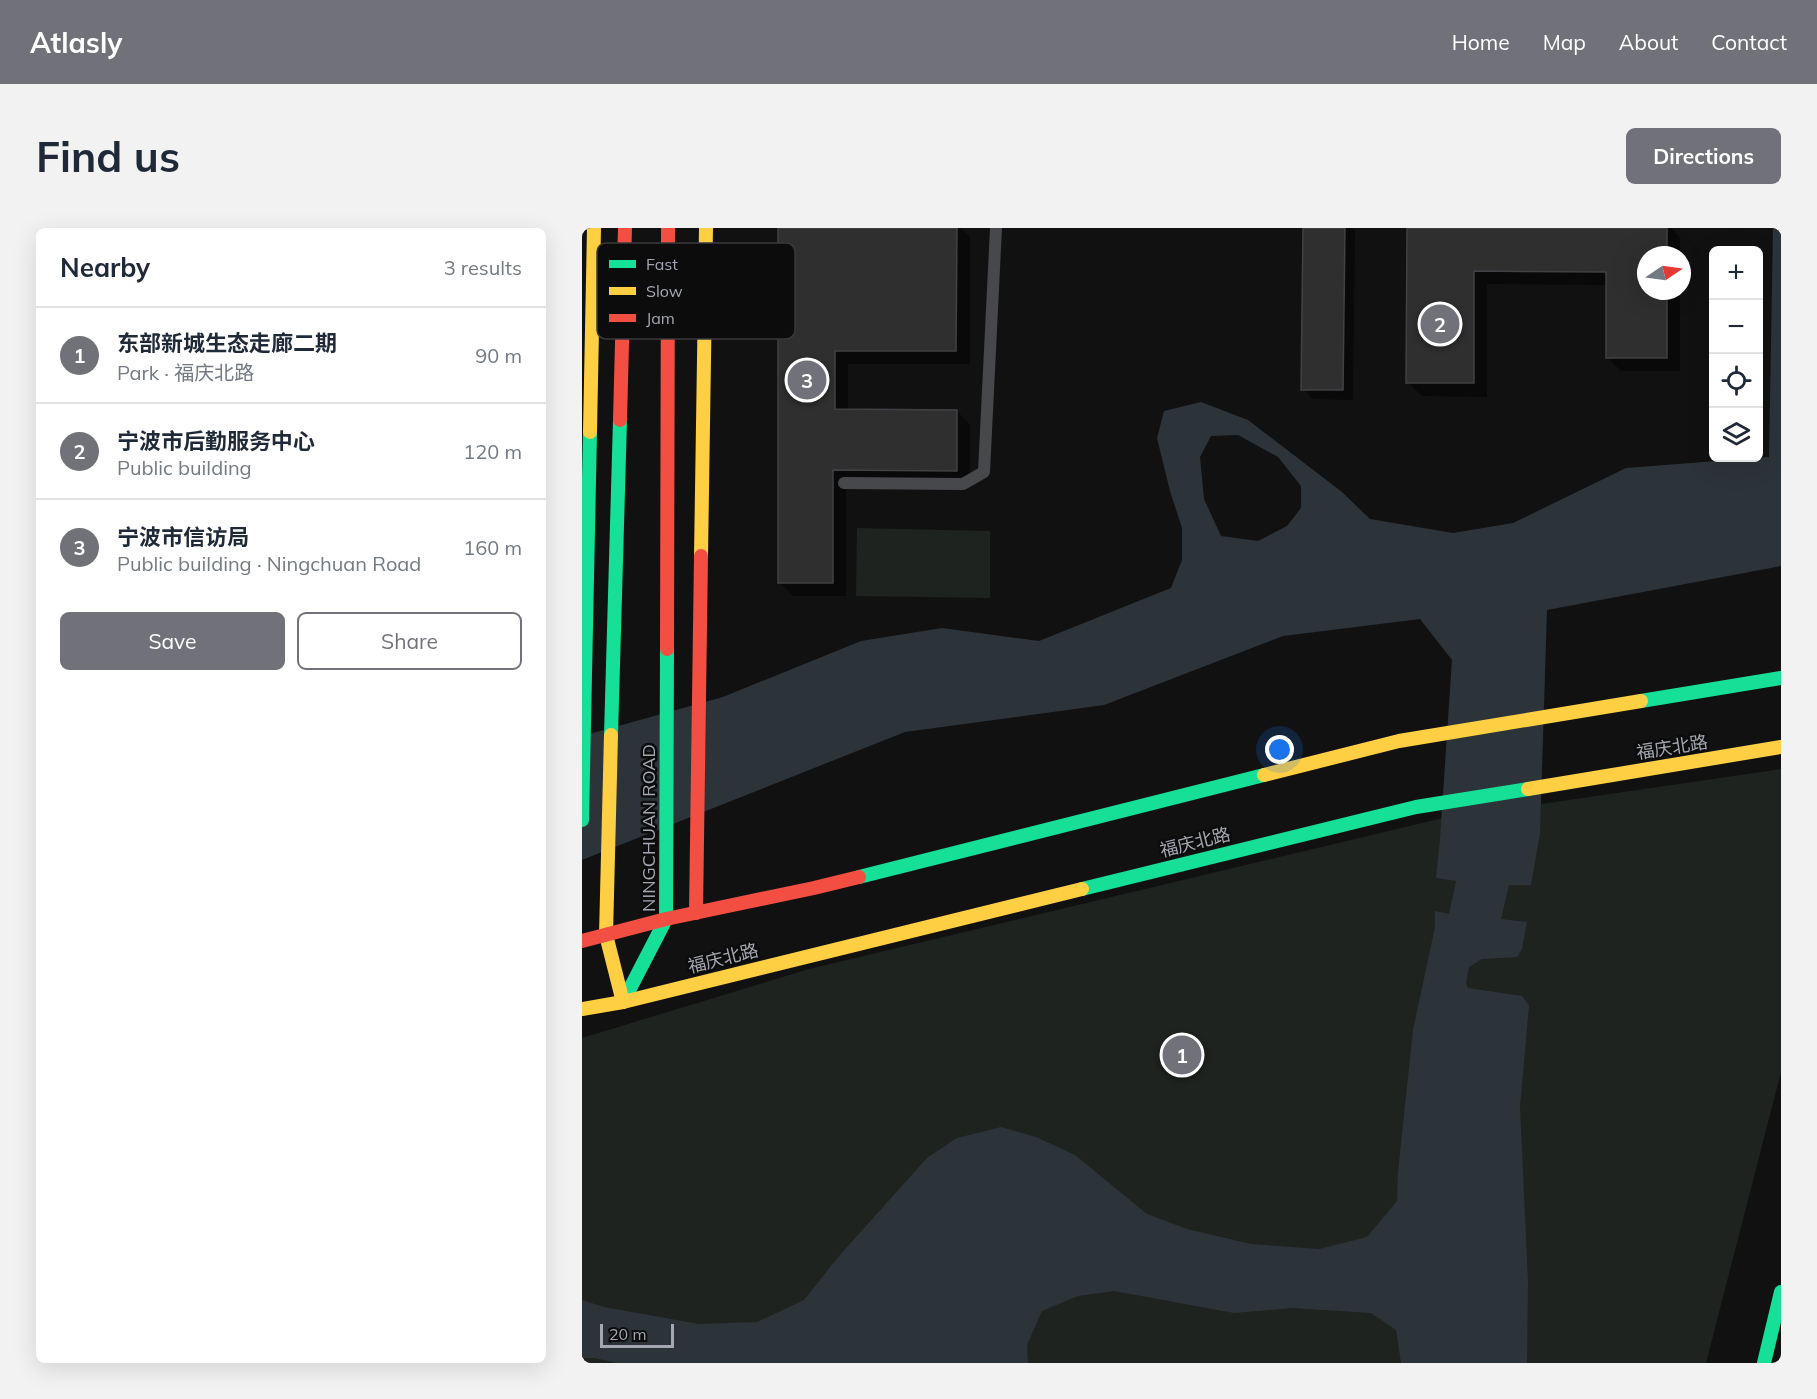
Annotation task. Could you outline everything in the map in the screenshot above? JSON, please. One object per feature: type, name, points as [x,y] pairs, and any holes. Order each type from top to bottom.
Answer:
[{"type":"main road","points":[[582,820],[594,228]]},
{"type":"main road","name":"NINGCHUAN ROAD","points":[[625,228],[625,243]]},
{"type":"main road","name":"NINGCHUAN ROAD","points":[[668,228],[668,243]]},
{"type":"main road","points":[[706,228],[706,243]]},
{"type":"main road","name":"NINGCHUAN ROAD","points":[[622,339],[606,935],[623,1002]]},
{"type":"main road","name":"NINGCHUAN ROAD","points":[[623,1002],[666,919],[668,339]]},
{"type":"main road","points":[[696,913],[704,339]]},
{"type":"main road","points":[[582,941],[666,919],[814,888],[1399,741],[1781,678]]},
{"type":"main road","name":"福庆北路","points":[[582,1009],[623,1002],[1416,807],[1781,747]]},
{"type":"main road","points":[[1764,1363],[1781,1292]]},
{"type":"lane","points":[[844,483],[963,484],[984,472],[996,228]]},
{"type":"shaded area","points":[[1773,228],[1781,228],[1781,566],[1547,610],[1540,833],[1531,885],[1509,885],[1501,919],[1527,922],[1522,949],[1517,957],[1482,959],[1469,967],[1466,983],[1468,988],[1522,996],[1529,1006],[1520,1107],[1528,1281],[1527,1363],[1401,1363],[1396,1330],[1371,1313],[1292,1308],[1234,1313],[1114,1291],[1078,1296],[1042,1311],[1027,1345],[1028,1363],[617,1363],[595,1358],[582,1358],[582,1300],[604,1307],[699,1324],[757,1322],[804,1300],[839,1256],[927,1158],[957,1138],[1001,1127],[1036,1137],[1075,1155],[1147,1214],[1187,1229],[1251,1244],[1319,1249],[1367,1237],[1397,1201],[1413,1030],[1435,927],[1435,911],[1449,914],[1456,881],[1436,878],[1452,660],[1420,619],[1283,636],[1104,705],[905,732],[582,860],[582,736],[723,697],[861,641],[942,628],[1039,641],[1171,588],[1182,560],[1182,528],[1157,438],[1164,411],[1201,402],[1248,420],[1342,492],[1370,519],[1453,533],[1513,523],[1626,468],[1709,462],[1763,462],[1763,457],[1769,457]],"holes":[[[1238,435],[1278,457],[1301,486],[1301,508],[1287,526],[1258,541],[1221,536],[1204,499],[1200,457],[1211,436]]]},
{"type":"shaded area","points":[[857,528],[990,531],[990,598],[856,596]]},
{"type":"shaded area","points":[[1781,769],[1781,1072],[1706,1363],[582,1363],[582,1038],[809,969],[1439,819]]},
{"type":"building","points":[[778,228],[957,228],[956,351],[835,351],[835,409],[957,410],[957,471],[833,470],[833,583],[778,583],[778,339],[795,339],[795,243],[778,243]]},
{"type":"building","points":[[1303,228],[1345,228],[1343,390],[1301,390]]},
{"type":"building","points":[[1407,228],[1667,228],[1667,246],[1637,246],[1637,300],[1667,300],[1667,358],[1606,358],[1606,272],[1474,271],[1474,383],[1406,383]]},
{"type":"traffic: fast","points":[[611,735],[620,420]]},
{"type":"traffic: fast","points":[[582,820],[590,432]]},
{"type":"traffic: fast","points":[[623,1002],[666,919],[667,649]]},
{"type":"traffic: fast","points":[[1641,701],[1781,678]]},
{"type":"traffic: fast","points":[[859,877],[1264,775]]},
{"type":"traffic: fast","points":[[1082,889],[1416,807],[1528,789]]},
{"type":"traffic: fast","points":[[1764,1363],[1781,1292]]},
{"type":"traffic: slow","points":[[590,432],[594,228]]},
{"type":"traffic: slow","points":[[706,228],[706,243]]},
{"type":"traffic: slow","points":[[701,556],[704,339]]},
{"type":"traffic: slow","points":[[1264,775],[1399,741],[1641,701]]},
{"type":"traffic: slow","points":[[611,735],[606,935],[623,1002]]},
{"type":"traffic: slow","points":[[1528,789],[1781,747]]},
{"type":"traffic: slow","points":[[582,1009],[623,1002],[1082,889]]},
{"type":"traffic: jam","points":[[625,228],[625,243]]},
{"type":"traffic: jam","points":[[668,228],[668,243]]},
{"type":"traffic: jam","points":[[620,420],[622,339]]},
{"type":"traffic: jam","points":[[667,649],[668,339]]},
{"type":"traffic: jam","points":[[696,913],[701,556]]},
{"type":"traffic: jam","points":[[582,941],[666,919],[859,877]]},
{"type":"place","name":"宁波市后勤服务中心","points":[[1440,324]]},
{"type":"place","name":"宁波市信访局","points":[[807,380]]},
{"type":"place","name":"东部新城生态走廊二期","points":[[1182,1055]]}]
